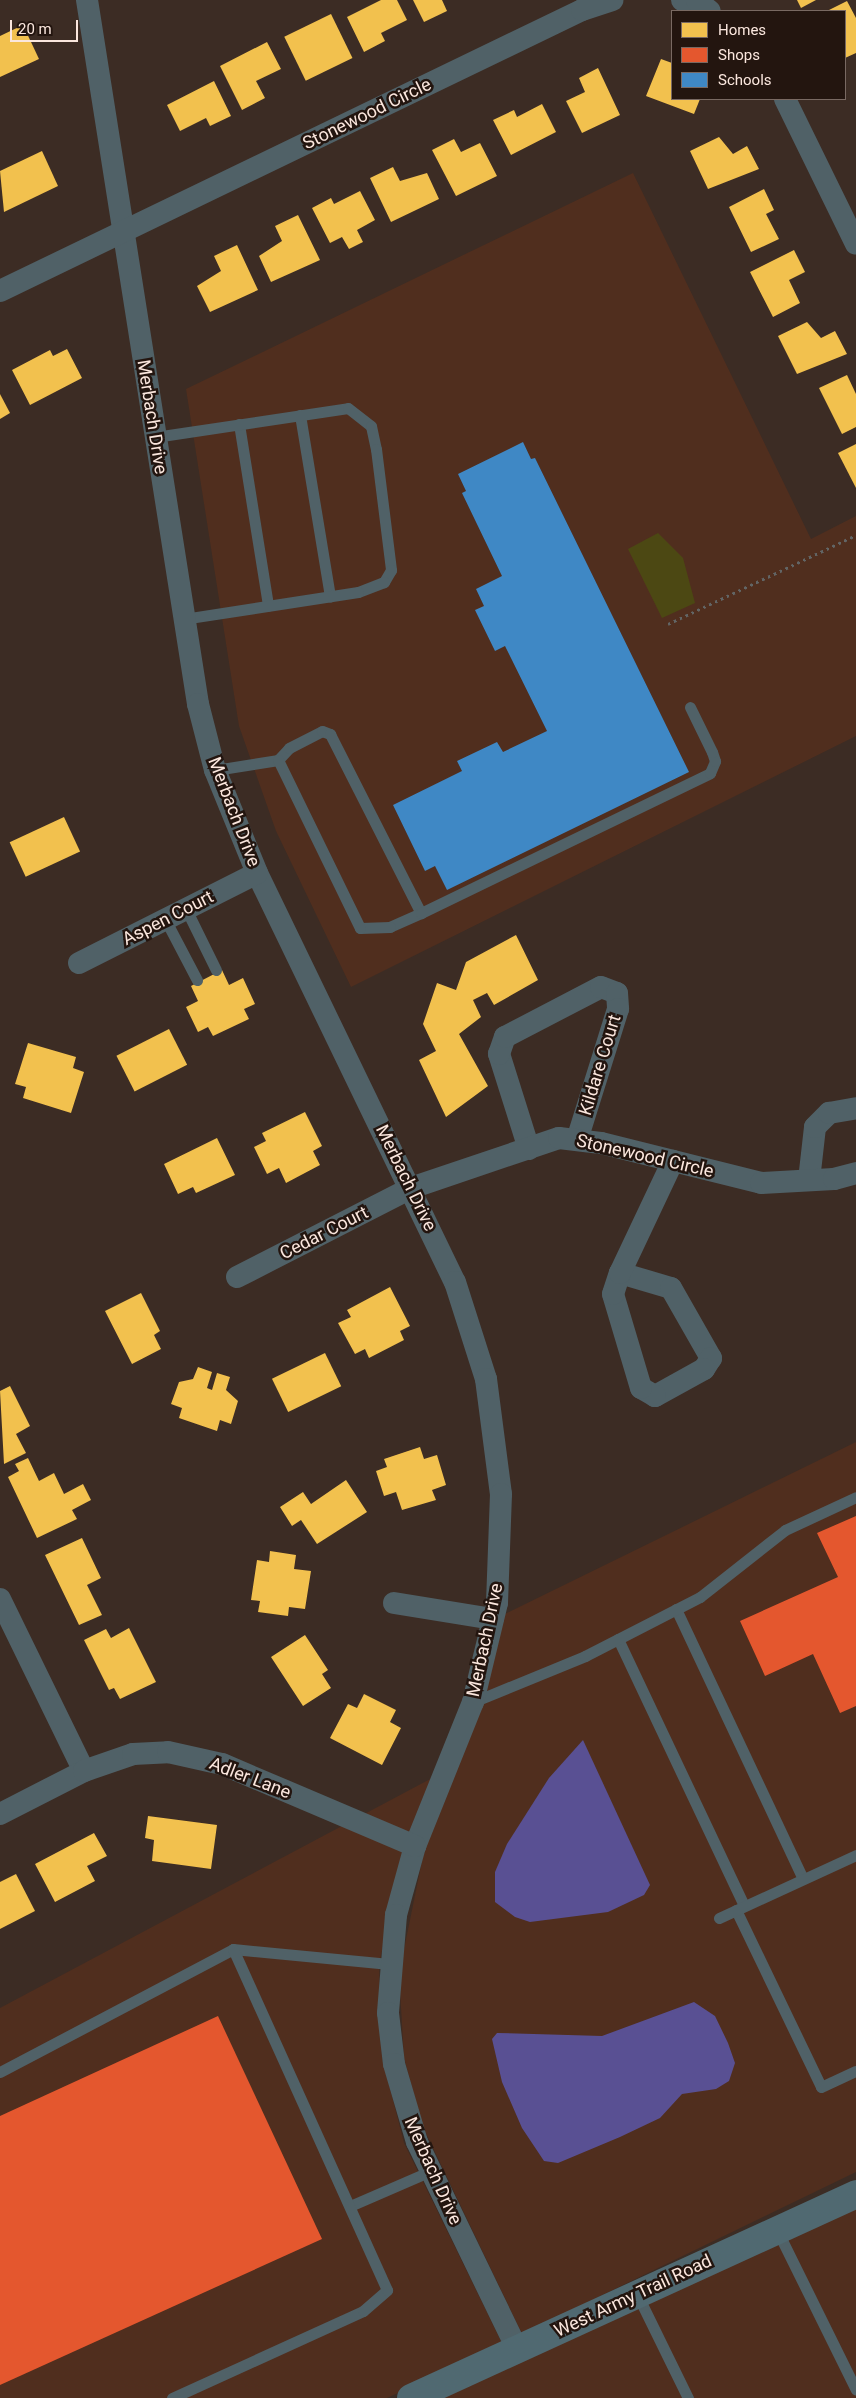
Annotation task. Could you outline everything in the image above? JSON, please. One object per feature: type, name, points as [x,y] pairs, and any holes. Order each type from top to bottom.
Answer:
[{"type":"main road","name":"West Army Trail Road","points":[[411,2398],[856,2194]]},
{"type":"street","name":"Merbach Drive","points":[[87,0],[198,704],[215,770],[258,873],[411,1188],[464,1304],[486,1379],[501,1494],[493,1619],[473,1702],[415,1846],[396,1915],[389,1964],[394,2064],[417,2142],[517,2350]]},
{"type":"street","name":"Stonewood Circle","points":[[0,291],[573,14],[612,0]]},
{"type":"street","points":[[682,0],[697,1],[709,10]]},
{"type":"street","points":[[785,100],[856,244]]},
{"type":"street","name":"Aspen Court","points":[[79,962],[258,873]]},
{"type":"street","name":"Kildare Court","points":[[529,1149],[499,1054],[505,1038],[601,987],[617,993],[618,1009],[576,1140]]},
{"type":"street","points":[[809,1180],[815,1127],[830,1113],[856,1108]]},
{"type":"street","name":"Stonewood Circle","points":[[411,1188],[559,1138],[673,1161],[761,1183],[809,1180],[856,1173]]},
{"type":"street","points":[[620,1273],[671,1288],[710,1358],[704,1369],[655,1396],[641,1388],[613,1294],[620,1273],[673,1161]]},
{"type":"street","name":"Cedar Court","points":[[237,1277],[411,1188]]},
{"type":"street","points":[[0,1599],[84,1770]]},
{"type":"street","points":[[394,1603],[493,1619]]},
{"type":"street","name":"Adler Lane","points":[[0,1814],[84,1770],[142,1753],[168,1752],[222,1764],[415,1846]]},
{"type":"lane","points":[[156,437],[348,408],[361,414],[371,426],[376,449],[391,570],[384,582],[373,589],[330,597],[184,619]]},
{"type":"lane","points":[[300,415],[330,597]]},
{"type":"lane","points":[[239,424],[268,606]]},
{"type":"lane","points":[[278,760],[360,928],[390,927],[710,773],[715,761],[690,707]]},
{"type":"lane","points":[[215,770],[278,760],[289,748],[322,731],[337,740],[422,913]]},
{"type":"lane","points":[[186,909],[216,970]]},
{"type":"lane","points":[[166,919],[197,980]]},
{"type":"lane","points":[[473,1702],[618,1639],[700,1597],[785,1530],[856,1497]]},
{"type":"lane","points":[[676,1609],[803,1879]]},
{"type":"lane","points":[[618,1639],[821,2087],[856,2071]]},
{"type":"lane","points":[[719,1918],[856,1855]]},
{"type":"lane","points":[[0,2072],[233,1949],[389,1964]]},
{"type":"lane","points":[[172,2398],[363,2311],[387,2290],[233,1949]]},
{"type":"lane","points":[[350,2206],[431,2171]]},
{"type":"lane","points":[[777,2230],[856,2390]]},
{"type":"lane","points":[[637,2294],[688,2398]]},
{"type":"path","points":[[668,624],[856,535]]},
{"type":"shaded area","points":[[633,173],[811,539],[856,516],[856,736],[351,987],[276,831],[239,726],[186,389]]},
{"type":"shaded area","points":[[658,533],[683,558],[695,603],[662,618],[628,549]]},
{"type":"shaded area","points":[[856,1442],[856,2172],[522,2334],[423,2127],[404,2058],[399,1974],[424,1851],[505,1614]]},
{"type":"shaded area","points":[[583,1740],[650,1885],[644,1895],[608,1912],[530,1922],[515,1917],[495,1902],[495,1872],[507,1844],[549,1778]]},
{"type":"shaded area","points":[[434,1777],[399,1868],[379,1965],[382,2057],[404,2143],[503,2345],[387,2398],[0,2398],[0,2008]]},
{"type":"shaded area","points":[[694,2002],[715,2016],[728,2043],[735,2063],[729,2081],[716,2089],[682,2094],[660,2118],[620,2137],[558,2163],[544,2161],[522,2128],[502,2082],[492,2039],[497,2033],[602,2036]]},
{"type":"shaded area","points":[[856,2203],[856,2398],[437,2398]]},
{"type":"building: Homes","points":[[381,0],[397,0],[407,20],[381,33],[385,41],[364,52],[347,17]]},
{"type":"building: Homes","points":[[413,0],[442,0],[447,11],[424,22]]},
{"type":"building: Homes","points":[[797,0],[816,0],[801,8]]},
{"type":"building: Homes","points":[[847,1],[856,18],[856,53],[846,58],[846,10],[829,10]]},
{"type":"building: Homes","points":[[331,14],[352,58],[306,81],[284,37]]},
{"type":"building: Homes","points":[[23,25],[39,59],[0,77],[0,36]]},
{"type":"building: Homes","points":[[267,42],[281,69],[256,81],[265,98],[242,110],[220,66]]},
{"type":"building: Homes","points":[[661,59],[671,63],[671,100],[700,100],[694,114],[646,96]]},
{"type":"building: Homes","points":[[598,68],[620,115],[582,133],[566,101],[585,92],[579,78]]},
{"type":"building: Homes","points":[[214,81],[231,116],[210,126],[206,118],[180,131],[167,105]]},
{"type":"building: Homes","points":[[542,104],[556,132],[511,155],[493,120],[514,110],[517,117]]},
{"type":"building: Homes","points":[[719,137],[733,154],[747,146],[759,169],[708,189],[690,151]]},
{"type":"building: Homes","points":[[454,139],[461,152],[480,143],[497,176],[456,196],[432,150]]},
{"type":"building: Homes","points":[[42,151],[58,186],[4,212],[0,171]]},
{"type":"building: Homes","points":[[393,167],[400,181],[427,173],[439,199],[391,222],[370,178]]},
{"type":"building: Homes","points":[[764,189],[774,210],[766,214],[779,239],[751,252],[729,207]]},
{"type":"building: Homes","points":[[360,191],[375,220],[357,230],[363,242],[349,249],[342,237],[330,243],[312,208],[331,198],[334,204]]},
{"type":"building: Homes","points":[[298,215],[320,260],[271,282],[259,256],[282,241],[275,226]]},
{"type":"building: Homes","points":[[237,245],[258,290],[210,312],[197,286],[221,271],[214,256]]},
{"type":"building: Homes","points":[[794,250],[805,272],[789,280],[800,303],[773,317],[750,272]]},
{"type":"building: Homes","points":[[807,322],[821,338],[835,331],[847,354],[797,374],[778,336]]},
{"type":"building: Homes","points":[[67,349],[82,378],[30,405],[12,370],[50,350],[53,356]]},
{"type":"building: Homes","points":[[847,375],[856,394],[856,427],[842,434],[819,388]]},
{"type":"building: Homes","points":[[0,394],[10,413],[0,419]]},
{"type":"building: Homes","points":[[856,444],[856,488],[838,453]]},
{"type":"building: Homes","points":[[64,817],[80,851],[26,877],[10,842]]},
{"type":"building: Homes","points":[[516,935],[538,980],[494,1005],[487,993],[473,1000],[481,1017],[459,1034],[488,1086],[446,1117],[419,1060],[436,1051],[423,1024],[437,983],[456,990],[466,962]]},
{"type":"building: Homes","points":[[222,970],[229,985],[243,978],[255,1004],[244,1009],[249,1019],[213,1036],[208,1027],[198,1032],[186,1007],[198,1001],[191,986]]},
{"type":"building: Homes","points":[[169,1029],[187,1065],[135,1091],[116,1056]]},
{"type":"building: Homes","points":[[28,1043],[76,1057],[73,1068],[84,1072],[71,1113],[23,1098],[26,1087],[15,1084]]},
{"type":"building: Homes","points":[[305,1112],[322,1146],[313,1151],[320,1165],[286,1183],[279,1168],[267,1174],[254,1147],[266,1141],[262,1133]]},
{"type":"building: Homes","points":[[217,1138],[235,1175],[196,1193],[193,1187],[178,1194],[164,1164]]},
{"type":"building: Homes","points":[[390,1287],[410,1326],[400,1331],[404,1340],[369,1358],[365,1349],[355,1354],[338,1323],[351,1317],[347,1310]]},
{"type":"building: Homes","points":[[141,1293],[160,1331],[154,1335],[161,1349],[132,1364],[105,1311]]},
{"type":"building: Homes","points":[[325,1353],[341,1386],[288,1412],[272,1379]]},
{"type":"building: Homes","points":[[198,1367],[212,1372],[207,1388],[212,1390],[217,1373],[230,1377],[226,1390],[238,1401],[231,1424],[220,1420],[217,1431],[179,1418],[182,1408],[171,1404],[179,1382],[193,1379]]},
{"type":"building: Homes","points":[[10,1386],[30,1426],[16,1434],[26,1453],[4,1464],[0,1391]]},
{"type":"building: Homes","points":[[420,1447],[424,1459],[437,1455],[446,1485],[432,1490],[436,1500],[402,1510],[396,1492],[384,1496],[376,1471],[387,1467],[384,1459]]},
{"type":"building: Homes","points":[[28,1458],[39,1481],[54,1473],[64,1494],[83,1484],[91,1500],[72,1510],[77,1519],[37,1538],[8,1477],[19,1471],[15,1464]]},
{"type":"building: Homes","points":[[346,1480],[367,1512],[317,1544],[301,1520],[292,1526],[280,1507],[303,1492],[311,1504]]},
{"type":"building: Homes","points":[[82,1538],[101,1578],[87,1585],[102,1615],[79,1625],[45,1555]]},
{"type":"building: Homes","points":[[270,1551],[296,1555],[294,1569],[311,1571],[305,1609],[289,1607],[288,1616],[258,1612],[260,1601],[251,1600],[257,1560],[269,1562]]},
{"type":"building: Homes","points":[[129,1628],[156,1682],[120,1699],[114,1688],[109,1690],[84,1640],[106,1629],[111,1638]]},
{"type":"building: Homes","points":[[305,1635],[328,1670],[322,1674],[331,1688],[303,1706],[271,1657]]},
{"type":"building: Homes","points":[[364,1694],[396,1710],[390,1722],[401,1728],[382,1765],[330,1738],[348,1704],[357,1708]]},
{"type":"building: Homes","points":[[148,1816],[217,1825],[211,1869],[152,1861],[154,1840],[145,1838]]},
{"type":"building: Homes","points":[[94,1833],[107,1856],[87,1866],[95,1881],[55,1902],[35,1864]]},
{"type":"building: Homes","points":[[16,1874],[35,1911],[0,1929],[0,1882]]},
{"type":"building: Shops","points":[[856,1516],[856,1706],[840,1713],[813,1654],[765,1676],[740,1621],[838,1577],[817,1533]]},
{"type":"building: Shops","points":[[218,2016],[322,2239],[0,2385],[0,2116]]},
{"type":"building: Schools","points":[[523,442],[531,459],[535,458],[689,772],[447,890],[435,866],[425,871],[393,805],[462,771],[457,761],[497,742],[503,752],[547,731],[505,646],[495,651],[475,610],[484,606],[476,589],[502,576],[462,493],[466,491],[458,474]]}]
